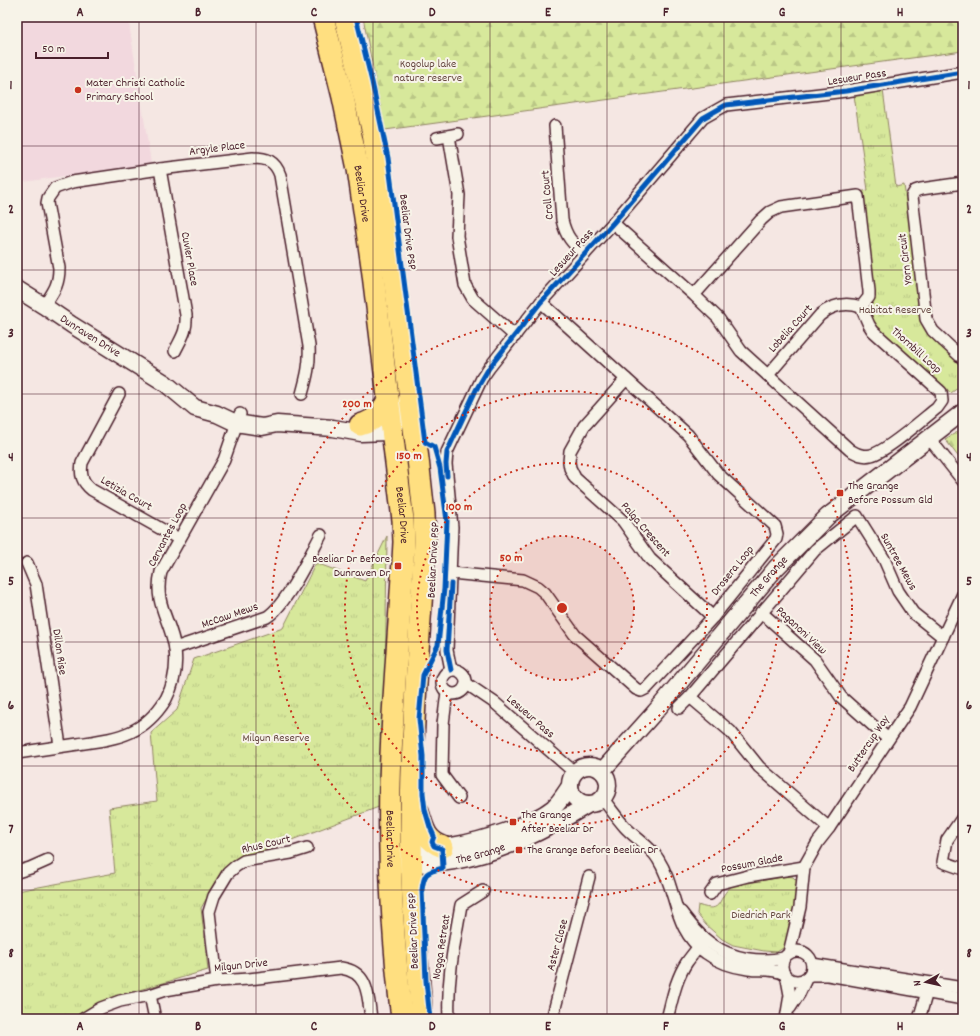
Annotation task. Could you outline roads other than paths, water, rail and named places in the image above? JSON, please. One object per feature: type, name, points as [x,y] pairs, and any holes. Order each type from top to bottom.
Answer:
[{"type":"highway","name":"Beeliar Drive","points":[[323,17],[343,96],[358,169],[372,266],[402,512],[404,542],[390,782],[392,904],[402,1019]]},
{"type":"highway","name":"Beeliar Drive","points":[[345,17],[373,133],[409,388],[424,514],[425,542],[414,727],[411,858],[414,926],[422,1019]]},
{"type":"highway","points":[[360,425],[373,420],[380,414],[388,400]]},
{"type":"highway","points":[[412,797],[427,836],[432,842],[443,847]]},
{"type":"street","name":"Lesueur Pass","points":[[451,670],[447,650],[452,527],[446,464],[447,452],[482,378],[542,302],[703,118],[726,105],[846,91],[963,72]]},
{"type":"street","name":"Croll Court","points":[[555,126],[562,220],[570,240],[584,254]]},
{"type":"street","points":[[437,138],[453,135],[460,195],[457,236],[465,285],[473,299],[515,336]]},
{"type":"street","name":"Argyle Place","points":[[44,306],[55,289],[59,279],[59,268],[47,203],[50,193],[55,188],[72,182],[160,169],[253,158],[271,161],[275,165],[280,175],[310,346],[310,360],[302,394]]},
{"type":"street","name":"Cuvier Place","points":[[160,169],[187,325],[185,333],[175,351]]},
{"type":"street","name":"Yorn Circuit","points":[[963,183],[921,189],[916,191],[912,196],[926,319],[933,331],[963,359]]},
{"type":"street","points":[[694,295],[761,220],[770,212],[781,207],[858,196],[869,291],[869,297],[861,307]]},
{"type":"street","name":"Thornbill Loop","points":[[612,223],[718,318],[741,351],[850,450],[865,456],[881,451],[940,405],[943,397],[941,392],[873,330],[869,325],[861,307]]},
{"type":"street","name":"Dunraven Drive","points":[[17,289],[72,326],[165,382],[194,408],[238,419],[262,427],[277,424],[333,428],[360,433],[386,432],[392,427],[386,423],[333,428]]},
{"type":"street","name":"Drosera Loop","points":[[451,573],[523,580],[538,587],[545,592],[575,635],[638,690],[642,691],[647,688],[713,617],[776,539],[775,526],[718,474],[688,435],[542,302]]},
{"type":"street","name":"Lobelia Court","points":[[768,375],[820,315],[835,306],[854,305],[861,307]]},
{"type":"street","name":"Palga Crescent","points":[[626,379],[584,426],[570,452],[570,468],[575,478],[623,521],[650,559],[713,617]]},
{"type":"street","points":[[409,388],[404,411],[392,427],[400,431],[406,438],[418,459]]},
{"type":"street","name":"Letizia Court","points":[[119,394],[82,463],[80,472],[83,480],[92,490],[179,539]]},
{"type":"street","name":"The Grange","points":[[602,771],[660,706],[776,568],[828,516],[963,412]]},
{"type":"street","name":"Cervantes Loop","points":[[17,753],[115,739],[140,728],[159,710],[168,695],[173,682],[176,666],[175,648],[159,594],[158,584],[161,572],[224,460],[238,419]]},
{"type":"street","points":[[929,438],[963,481]]},
{"type":"street","name":"Suntree Mews","points":[[679,708],[815,550],[857,516],[884,559],[898,591],[913,613],[943,637]]},
{"type":"street","name":"McCaw Mews","points":[[175,648],[267,617],[282,602],[321,535]]},
{"type":"street","name":"Dillon Rise","points":[[27,562],[36,584],[60,746]]},
{"type":"street","name":"Buttercup Way","points":[[802,952],[800,907],[804,867],[818,842],[829,828],[910,707],[963,594]]},
{"type":"street","name":"Paganoni View","points":[[761,612],[815,660],[841,698],[888,739]]},
{"type":"street","points":[[447,692],[459,694],[467,684],[465,675],[459,670],[451,670],[444,675],[442,680],[442,684],[447,692],[443,724],[442,775],[459,798]]},
{"type":"street","name":"Lesueur Pass","points":[[467,684],[495,703],[572,779]]},
{"type":"street","points":[[690,697],[730,731],[759,767],[829,828]]},
{"type":"street","points":[[585,766],[597,768],[602,771],[608,782],[606,794],[596,801],[578,801],[574,797],[572,779],[585,766]]},
{"type":"street","name":"The Grange","points":[[411,858],[423,850],[453,846],[494,835],[524,824],[547,813],[554,807],[572,779]]},
{"type":"street","points":[[596,801],[625,826],[658,858],[667,876],[675,906],[702,943],[722,962],[749,970],[778,971],[791,981],[799,982],[810,973],[928,987],[963,988]]},
{"type":"street","name":"The Grange","points":[[390,836],[393,843],[398,848],[411,858],[426,864],[465,859],[492,852],[537,834],[596,801]]},
{"type":"street","points":[[963,817],[947,840],[943,862],[963,869]]},
{"type":"street","name":"Rhus Court","points":[[217,981],[209,912],[214,896],[228,874],[244,861],[291,853],[306,848]]},
{"type":"street","points":[[392,904],[400,878],[411,858]]},
{"type":"street","points":[[17,872],[48,860]]},
{"type":"street","name":"Possum Glade","points":[[710,894],[717,884],[748,876],[804,867]]},
{"type":"street","name":"Aster Close","points":[[552,1019],[589,877]]},
{"type":"street","name":"Nogga Retreat","points":[[449,1019],[448,991],[451,959],[461,905],[483,891]]},
{"type":"street","name":"Buttercup Way","points":[[786,956],[800,907]]},
{"type":"street","points":[[702,943],[747,959],[770,961],[786,956],[793,951],[802,952],[809,957],[810,973],[787,1015]]},
{"type":"street","points":[[667,1019],[673,995],[687,961],[702,943]]},
{"type":"street","points":[[786,956],[782,966],[790,995],[787,1015]]},
{"type":"street","name":"Milgun Drive","points":[[83,1019],[101,1008],[120,1001],[166,990],[217,981],[249,979],[341,968],[348,969],[362,978],[366,986],[371,1019]]},
{"type":"street","points":[[928,987],[963,999]]},
{"type":"street","points":[[919,1019],[928,987]]},
{"type":"street","points":[[150,995],[155,1019]]},
{"type":"place","name":"Mater Christi Catholic Primary School","points":[[78,90]]},
{"type":"place","name":"The Grange Before Possum Gld","points":[[840,493]]},
{"type":"place","name":"Beeliar Dr Before Dunraven Dr","points":[[398,566]]},
{"type":"place","name":"The Grange After Beeliar Dr","points":[[513,822]]},
{"type":"place","name":"The Grange Before Beeliar Dr","points":[[519,850]]},
{"type":"park label","name":"Kogolup lake nature reserve","points":[[428,71]]},
{"type":"park label","name":"Habitat Reserve","points":[[895,310]]},
{"type":"park label","name":"Milgun Reserve","points":[[276,738]]},
{"type":"park label","name":"Diedrich Park","points":[[761,915]]}]
